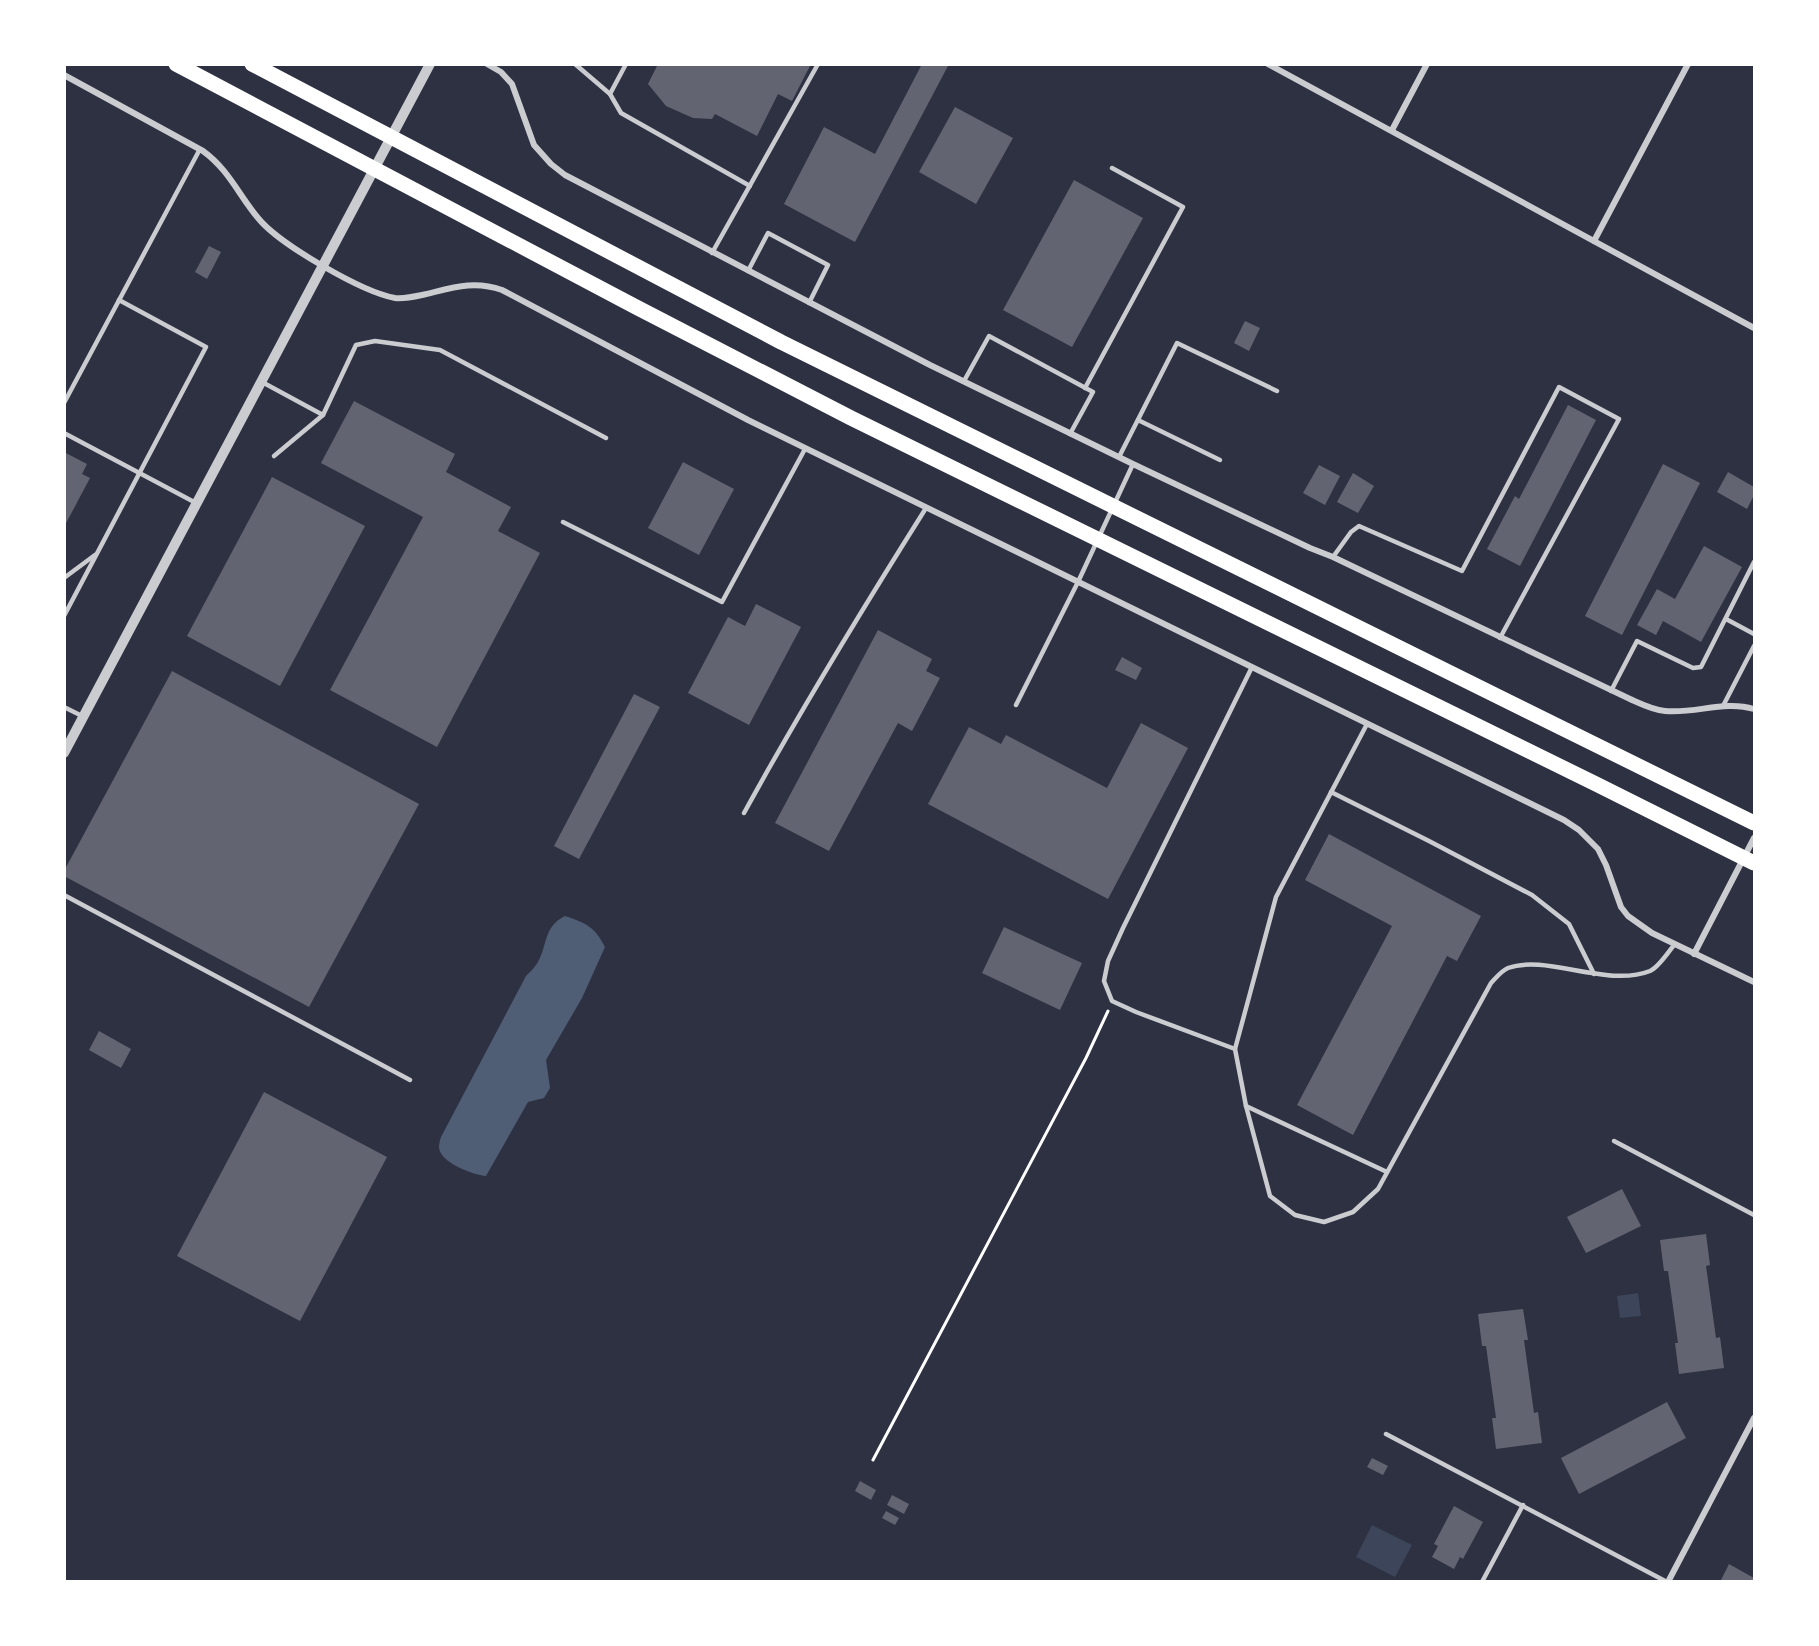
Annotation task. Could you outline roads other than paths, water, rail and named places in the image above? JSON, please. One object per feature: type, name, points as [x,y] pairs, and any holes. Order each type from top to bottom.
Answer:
[{"type":"main road","points":[[176,64],[767,375],[1749,861]]},
{"type":"main road","points":[[252,64],[770,337],[1755,823]]},
{"type":"street","points":[[64,753],[430,64]]},
{"type":"street","points":[[487,64],[501,72],[512,84],[534,145],[551,164],[587,188],[809,303],[1119,458],[1310,548],[1333,556],[1650,708],[1677,711],[1743,705],[1755,709]]},
{"type":"street","points":[[1268,64],[1755,328]]},
{"type":"street","points":[[1392,130],[1427,64]]},
{"type":"street","points":[[1594,241],[1688,64]]},
{"type":"street","points":[[64,75],[200,149],[221,166],[268,229],[291,246],[377,292],[399,298],[471,284],[502,290],[926,508],[1564,820],[1579,830],[1598,849],[1621,907],[1628,916],[1652,933],[1755,982]]},
{"type":"street","points":[[1694,954],[1749,861],[1755,838]]},
{"type":"street","points":[[1668,1581],[1755,1418]]},
{"type":"lane","points":[[575,64],[610,94],[621,113],[750,186]]},
{"type":"lane","points":[[610,94],[626,64]]},
{"type":"lane","points":[[712,253],[818,64]]},
{"type":"lane","points":[[64,403],[200,149]]},
{"type":"lane","points":[[1084,388],[1183,207],[1112,168]]},
{"type":"lane","points":[[747,271],[768,233],[828,265],[809,303]]},
{"type":"lane","points":[[64,616],[206,347],[119,300]]},
{"type":"lane","points":[[964,381],[988,336],[1093,392],[1071,434]]},
{"type":"lane","points":[[274,456],[323,415],[356,345],[375,341],[440,350],[606,438]]},
{"type":"lane","points":[[1119,458],[1177,343],[1277,391]]},
{"type":"lane","points":[[262,382],[323,415]]},
{"type":"lane","points":[[1333,556],[1351,532],[1359,526],[1462,571],[1559,387],[1619,418],[1500,638]]},
{"type":"lane","points":[[1138,420],[1220,460]]},
{"type":"lane","points":[[64,433],[198,504]]},
{"type":"lane","points":[[563,522],[722,602],[806,448]]},
{"type":"lane","points":[[1016,705],[1078,582],[1133,464]]},
{"type":"lane","points":[[744,813],[818,685],[926,508]]},
{"type":"lane","points":[[64,578],[98,554]]},
{"type":"lane","points":[[1611,691],[1637,641],[1693,668],[1701,668],[1755,562]]},
{"type":"lane","points":[[1725,620],[1755,634]]},
{"type":"lane","points":[[1723,706],[1755,646]]},
{"type":"lane","points":[[1235,1049],[1112,1001],[1104,981],[1108,961],[1252,667]]},
{"type":"lane","points":[[64,706],[84,717]]},
{"type":"lane","points":[[1367,724],[1276,897],[1235,1049],[1246,1106],[1270,1196],[1295,1215],[1324,1222],[1353,1212],[1378,1189],[1491,983],[1505,969],[1523,964],[1594,974],[1630,975],[1652,971],[1675,944]]},
{"type":"lane","points":[[1331,792],[1532,895],[1569,924],[1594,974]]},
{"type":"lane","points":[[64,895],[410,1080]]},
{"type":"lane","points":[[1246,1106],[1387,1172]]},
{"type":"lane","points":[[1614,1141],[1755,1215]]},
{"type":"lane","points":[[1386,1434],[1668,1581]]},
{"type":"lane","points":[[1482,1581],[1522,1505]]}]
